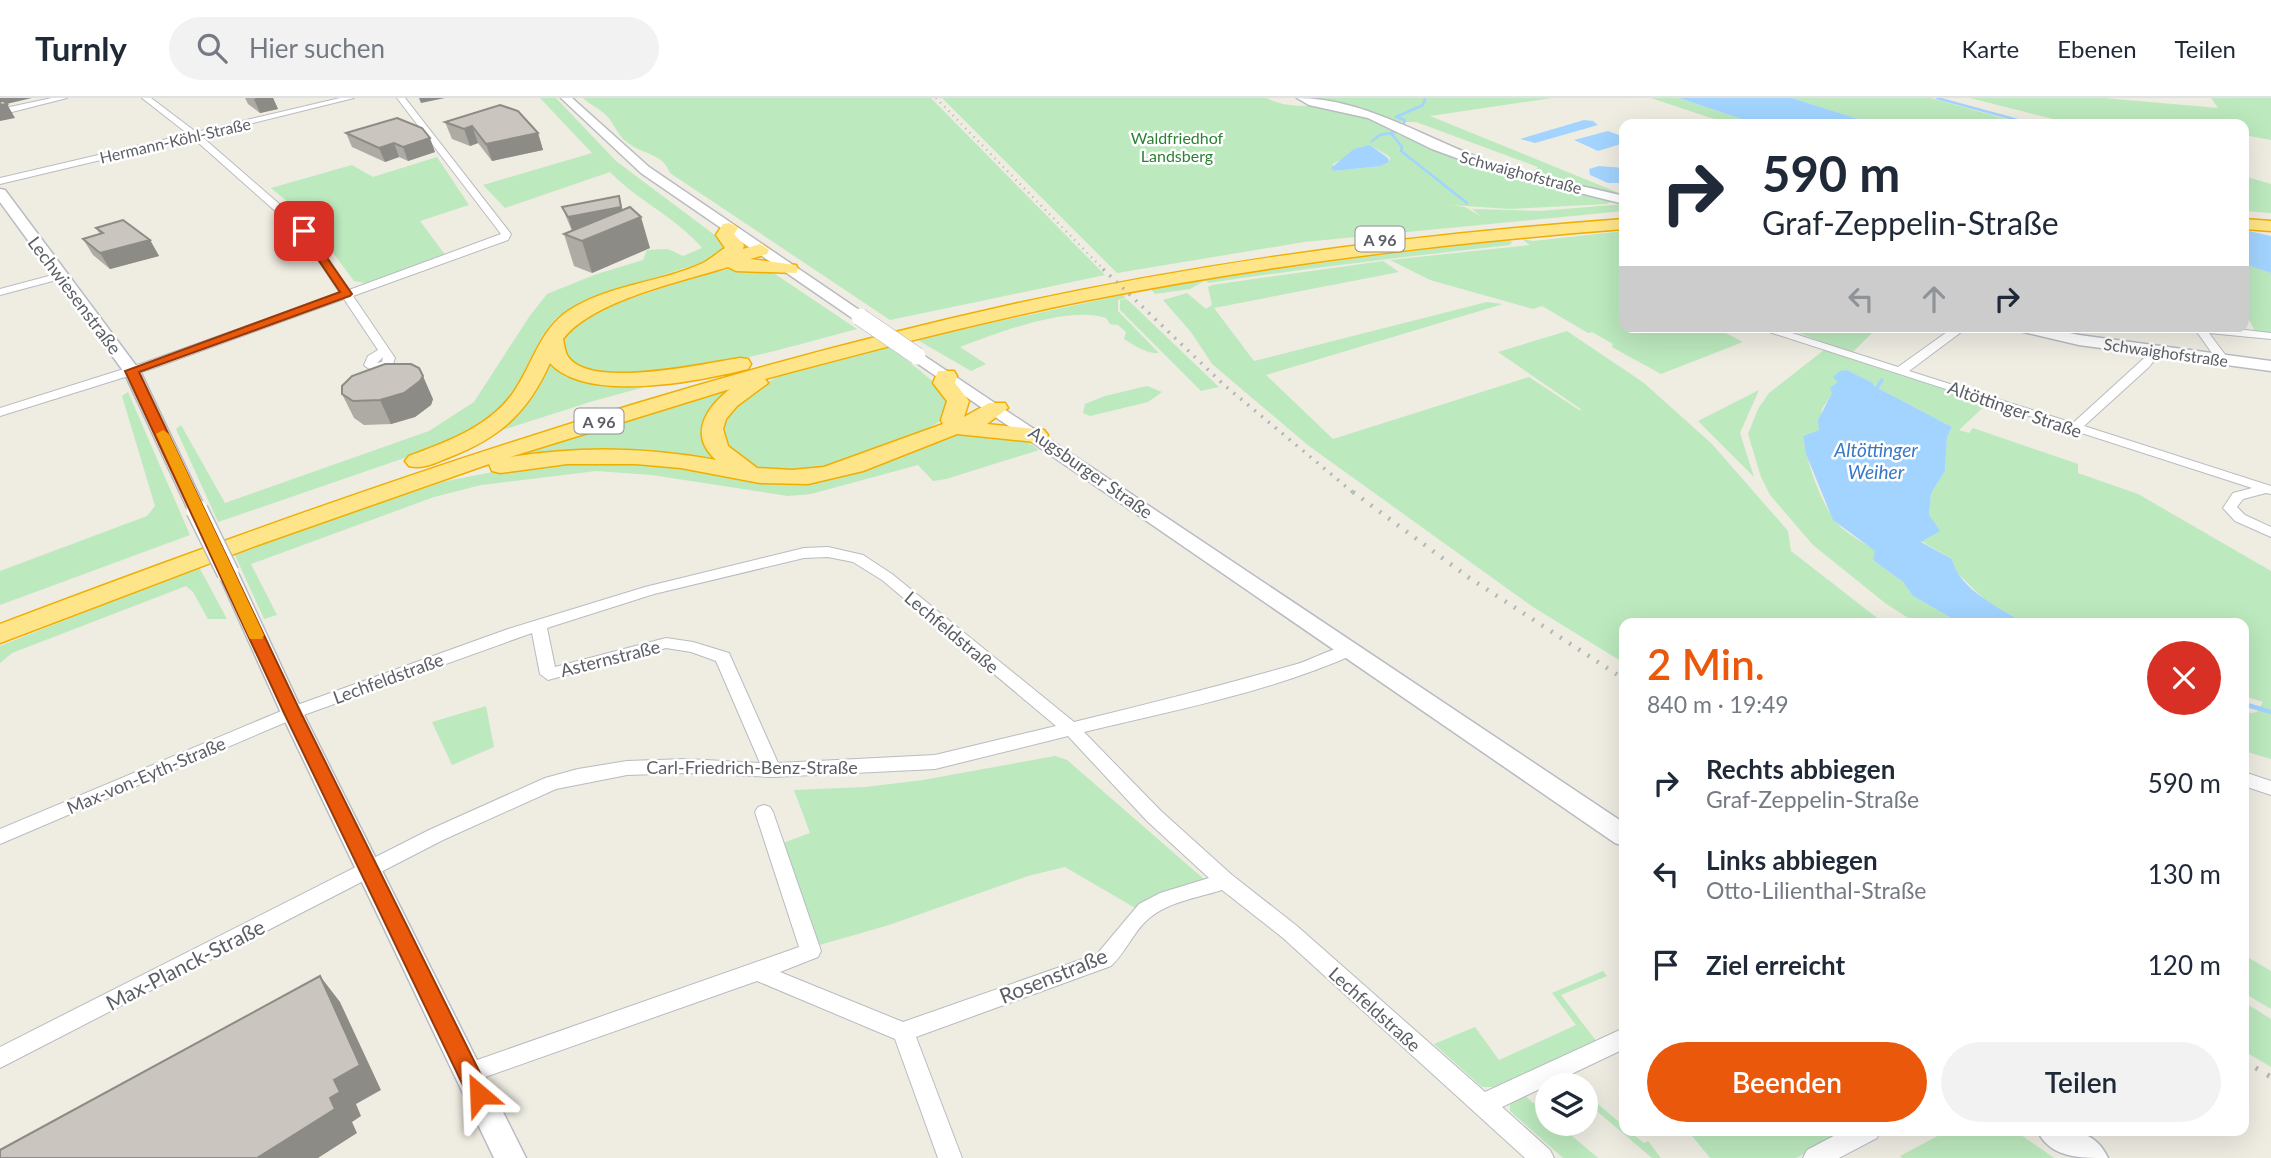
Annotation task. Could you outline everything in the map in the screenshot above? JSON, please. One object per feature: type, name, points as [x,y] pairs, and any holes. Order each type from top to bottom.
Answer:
[{"type":"highway","name":"A 96","points":[[0,619],[578,416],[777,358],[1008,302],[1209,263],[1403,236],[1619,216]]},
{"type":"highway","points":[[2249,217],[2271,218]]},
{"type":"highway","name":"A 96","points":[[0,634],[353,496],[586,425],[853,349],[1016,310],[1215,271],[1410,244],[1619,224]]},
{"type":"highway","points":[[2249,224],[2271,226]]},
{"type":"highway","points":[[712,266],[734,250],[735,245],[725,235],[729,228]]},
{"type":"highway","points":[[353,496],[390,471],[451,449],[500,421],[522,397],[541,358],[565,324],[597,305],[760,250]]},
{"type":"highway","points":[[712,266],[761,265],[789,269]]},
{"type":"highway","points":[[553,340],[557,356],[567,367],[590,376],[607,378],[668,375],[777,358]]},
{"type":"highway","points":[[751,472],[726,457],[713,442],[713,421],[721,409],[753,385],[853,349]]},
{"type":"highway","points":[[946,376],[943,383],[958,401],[954,424]]},
{"type":"highway","points":[[353,496],[489,468],[572,457],[648,457],[783,477],[826,474],[872,461],[954,424],[986,416],[997,408]]},
{"type":"highway","points":[[954,424],[1037,435]]},
{"type":"street","points":[[0,111],[63,98]]},
{"type":"street","points":[[146,98],[195,135],[304,231],[384,351]]},
{"type":"street","name":"Hermann-Köhl-Straße","points":[[0,181],[350,98]]},
{"type":"street","points":[[0,412],[132,371],[503,238],[506,234],[401,98]]},
{"type":"street","name":"Augsburger Straße","points":[[566,98],[629,158],[760,250],[1037,435],[1619,833]]},
{"type":"street","name":"Schwaighofstraße","points":[[1301,98],[1371,115],[1445,150],[1496,169],[1619,200]]},
{"type":"street","name":"Lechwiesenstraße","points":[[0,193],[132,371],[292,713],[510,1158]]},
{"type":"street","points":[[0,292],[60,276]]},
{"type":"street","name":"Altöttinger Straße","points":[[1779,333],[2074,428],[2269,487]]},
{"type":"street","points":[[1901,371],[1954,333]]},
{"type":"street","name":"Schwaighofstraße","points":[[2047,333],[2079,340],[2271,366]]},
{"type":"street","points":[[2204,333],[2223,360]]},
{"type":"street","name":"Schwaighofstraße","points":[[2244,333],[2271,336]]},
{"type":"street","points":[[2074,428],[2145,364],[2150,358],[2148,350]]},
{"type":"street","points":[[2269,487],[2260,492],[2238,496],[2230,508],[2240,518],[2271,533]]},
{"type":"street","name":"Lechfeldstraße","points":[[292,713],[538,625],[705,575],[772,559],[828,552],[858,558],[887,577],[1072,730],[1154,816],[1225,881],[1290,932],[1542,1158]]},
{"type":"street","name":"Asternstraße","points":[[538,625],[548,674],[666,643],[693,647],[723,657],[772,770]]},
{"type":"street","name":"Carl-Friedrich-Benz-Straße","points":[[369,869],[517,796],[578,776],[627,768],[687,766],[772,770],[935,762],[1230,689],[1321,663],[1351,649]]},
{"type":"street","name":"Max-von-Eyth-Straße","points":[[0,838],[292,713]]},
{"type":"street","points":[[2249,781],[2271,788]]},
{"type":"street","points":[[468,1073],[811,951],[764,812]]},
{"type":"street","name":"Max-Planck-Straße","points":[[0,1058],[369,869]]},
{"type":"street","name":"Rosenstraße","points":[[903,1032],[1104,960],[1118,949],[1141,913],[1157,904],[1225,881]]},
{"type":"street","points":[[757,972],[903,1032],[950,1158]]},
{"type":"street","points":[[1482,1105],[1619,1040]]},
{"type":"street","points":[[1815,1158],[1857,1136]]},
{"type":"street","points":[[2061,1136],[2092,1158]]},
{"type":"green space","points":[[540,98],[556,98],[616,161],[724,242],[725,248],[707,261],[609,292],[580,304],[555,319],[542,336],[514,391],[502,408],[445,444],[218,522],[176,429],[181,425],[225,503],[429,431],[474,402],[547,294],[594,275],[643,260],[647,250],[668,249],[683,256],[702,248],[681,227],[610,172],[505,208],[483,185],[592,153]]},
{"type":"green space","points":[[583,98],[931,98],[1105,275],[890,320],[670,173],[659,158],[627,142],[606,115]]},
{"type":"green space","name":"Waldfriedhof Landsberg","points":[[942,98],[1266,98],[1289,105],[1326,107],[1373,120],[1400,132],[1396,134],[1493,170],[1614,200],[1607,204],[1510,209],[1451,205],[1465,207],[1482,217],[1472,209],[1540,211],[1619,204],[1619,211],[1304,242],[1117,273]],"holes":[[[1370,145],[1390,157],[1389,162],[1381,166],[1334,171],[1333,164]]]},
{"type":"green space","points":[[1308,98],[1552,98],[1430,116],[1619,193],[1619,197],[1530,175],[1538,167],[1416,122],[1394,122]]},
{"type":"green space","points":[[1651,98],[1679,98],[1741,119],[1714,119]]},
{"type":"green space","points":[[1792,98],[1931,98],[2006,119],[1858,119]]},
{"type":"green space","points":[[1970,98],[2104,98],[2218,108],[2211,98],[2271,98],[2271,140],[2249,136],[2249,119],[2053,119]]},
{"type":"green space","points":[[437,157],[469,205],[420,221],[446,256],[365,283],[354,281],[307,218],[271,188],[352,165],[373,177]]},
{"type":"green space","points":[[2249,177],[2271,184],[2271,213],[2249,211]]},
{"type":"green space","points":[[1619,232],[1619,333],[1726,333],[1743,342],[1661,374],[1612,347],[1613,344],[1592,332],[1588,333],[1542,306],[1533,309],[1430,280],[1390,260],[1530,245],[1522,239],[1533,241]]},
{"type":"green space","points":[[1509,240],[1512,242],[1510,245],[1208,283],[1206,280],[1419,250]]},
{"type":"green space","points":[[1383,261],[1399,272],[1214,308],[1254,361],[1487,302],[1503,304],[1266,375],[1333,439],[1529,377],[1582,410],[1498,352],[1567,331],[1644,383],[1712,444],[1788,531],[1791,551],[1877,618],[1619,618],[1619,660],[1533,607],[1309,446],[1212,364],[1191,332],[1163,300],[1187,293],[1206,309],[1212,305],[1208,287]]},
{"type":"green space","points":[[2249,266],[2271,273],[2271,333],[2255,331],[2249,320]]},
{"type":"green space","points":[[733,268],[763,269],[775,274],[857,329],[721,363],[647,374],[614,374],[585,370],[563,355],[562,340],[585,316],[696,277]]},
{"type":"green space","points":[[1206,280],[1190,289],[1155,294],[1151,289],[1195,282]]},
{"type":"green space","points":[[1123,295],[1126,298],[1118,300],[1118,311],[1159,353],[1149,352],[1124,339],[1126,332],[1118,325],[1110,324],[1106,318],[1090,315],[1072,315],[1033,322],[960,347],[986,364],[971,371],[916,339]]},
{"type":"green space","points":[[1126,299],[1219,387],[1201,391],[1120,310],[1120,300]]},
{"type":"green space","points":[[1799,333],[1872,333],[1852,353]]},
{"type":"green space","points":[[889,346],[950,395],[946,417],[928,429],[879,451],[822,468],[770,471],[749,465],[727,449],[720,420],[756,387],[782,375]]},
{"type":"green space","points":[[1824,350],[1991,400],[1959,430],[1969,433],[1973,428],[2078,464],[2078,473],[2138,494],[2271,571],[2271,759],[2249,752],[2249,713],[2257,712],[2263,702],[2249,698],[2249,618],[2016,618],[1985,600],[1955,571],[1952,559],[1921,541],[1929,515],[1931,492],[1945,471],[1947,437],[1952,427],[1847,370],[1822,409],[1819,430],[1803,436],[1818,489],[1837,523],[1876,551],[1873,560],[1903,582],[1913,596],[1951,618],[1908,618],[1885,603],[1813,545],[1770,495],[1761,477],[1748,434],[1758,409],[1769,393]]},
{"type":"green space","points":[[547,358],[571,376],[684,376],[493,433]]},
{"type":"green space","points":[[737,386],[712,409],[720,461],[529,458],[520,453]]},
{"type":"green space","points":[[1147,386],[1162,392],[1148,402],[1090,416],[1083,413],[1085,404],[1105,396]]},
{"type":"green space","points":[[1759,390],[1740,433],[1754,477],[1698,421]]},
{"type":"green space","points":[[128,392],[190,535],[0,605],[0,571],[147,516],[155,506],[122,396]]},
{"type":"green space","points":[[957,433],[1026,441],[1039,450],[946,479],[933,481],[918,465],[811,494],[788,496],[652,475],[596,471],[481,485],[434,497],[251,564],[277,615],[264,619],[234,553],[360,506],[393,499],[446,481],[529,465],[604,459],[785,481]]},
{"type":"green space","points":[[199,567],[227,619],[208,619],[193,592],[186,586],[12,653],[0,663],[0,646]]},
{"type":"green space","points":[[486,706],[494,747],[452,765],[432,722]]},
{"type":"green space","points":[[1055,756],[1067,760],[1205,880],[1137,909],[1065,867],[1028,876],[889,925],[816,946],[780,844],[810,833],[794,790],[865,787],[923,780]]},
{"type":"green space","points":[[2249,958],[2271,971],[2271,1009],[2249,996]]},
{"type":"green space","points":[[1603,971],[1607,976],[1561,995],[1597,1042],[1498,1087],[1482,1087],[1434,1044],[1475,1027],[1499,1060],[1576,1025],[1552,993]]},
{"type":"green space","points":[[2249,1005],[2271,1019],[2271,1067],[2249,1054]]},
{"type":"green space","points":[[1522,1093],[1535,1103],[1535,1133],[1510,1111],[1510,1101]]},
{"type":"green space","points":[[1598,1104],[1619,1122],[1619,1130],[1598,1112]]},
{"type":"green space","points":[[1538,1136],[1572,1136],[1598,1158],[1563,1158]]},
{"type":"green space","points":[[1626,1136],[1635,1136],[1644,1143],[1648,1141],[1661,1158],[1652,1158]]},
{"type":"green space","points":[[1692,1136],[1838,1136],[1796,1158],[1710,1158]]},
{"type":"green space","points":[[1938,1136],[2023,1136],[2054,1158],[1902,1158],[1900,1156]]},
{"type":"water","points":[[1679,98],[1792,98],[1858,119],[1741,119]]},
{"type":"water","points":[[1584,120],[1598,125],[1535,143],[1520,139]]},
{"type":"water","points":[[1608,131],[1619,135],[1619,145],[1598,151],[1574,140]]},
{"type":"water","points":[[1370,145],[1388,158],[1389,162],[1381,166],[1334,171],[1331,168],[1354,149]]},
{"type":"water","points":[[1599,166],[1619,168],[1619,183],[1608,183],[1590,175],[1589,169]]},
{"type":"water","points":[[2249,231],[2271,236],[2271,273],[2249,266]]},
{"type":"water","name":"Altöttinger Weiher","points":[[1847,370],[1873,383],[1874,386],[1952,427],[1947,437],[1945,471],[1931,493],[1929,515],[1940,531],[1921,542],[1952,559],[1956,570],[1972,589],[2017,618],[1951,618],[1913,596],[1903,582],[1873,560],[1875,551],[1833,520],[1806,454],[1803,436],[1819,430],[1818,420],[1832,393],[1830,388],[1838,382],[1833,377],[1840,371]]},
{"type":"building","points":[[500,105],[518,111],[538,133],[486,144],[472,126],[464,129],[445,122]]},
{"type":"building","points":[[397,118],[422,128],[430,138],[403,147],[394,143],[379,148],[346,133]]},
{"type":"building","points":[[619,196],[621,207],[568,217],[562,207]]},
{"type":"building","points":[[630,207],[641,217],[582,241],[564,234]]},
{"type":"building","points":[[123,220],[150,240],[100,253],[83,239],[103,233],[96,228]]},
{"type":"building","points":[[385,364],[411,364],[419,368],[423,376],[404,393],[380,400],[353,401],[342,394],[342,386],[352,376]]},
{"type":"building","points":[[320,976],[360,1065],[334,1080],[340,1092],[330,1098],[335,1109],[257,1158],[0,1158],[0,1150]]},
{"type":"waterway","points":[[1403,126],[1405,120],[1396,117],[1423,105],[1425,98]]},
{"type":"waterway","points":[[1937,98],[2014,119]]},
{"type":"waterway","points":[[1391,133],[1396,131]]},
{"type":"waterway","points":[[1372,141],[1380,135],[1391,133]]},
{"type":"waterway","points":[[1391,133],[1402,147],[1401,151],[1467,203]]},
{"type":"waterway","points":[[1874,392],[1882,380]]},
{"type":"waterway","points":[[2249,705],[2271,712]]},
{"type":"railway","points":[[936,98],[1104,270]]},
{"type":"railway","points":[[1104,270],[1224,385],[1355,494]]},
{"type":"railway","points":[[1353,492],[1468,577],[1619,676]]},
{"type":"railway","points":[[2249,1064],[2271,1077]]},
{"type":"slow traffic","points":[[163,434],[256,635]]},
{"type":"route","points":[[304,231],[346,294],[132,371],[292,713],[479,1094]]}]
